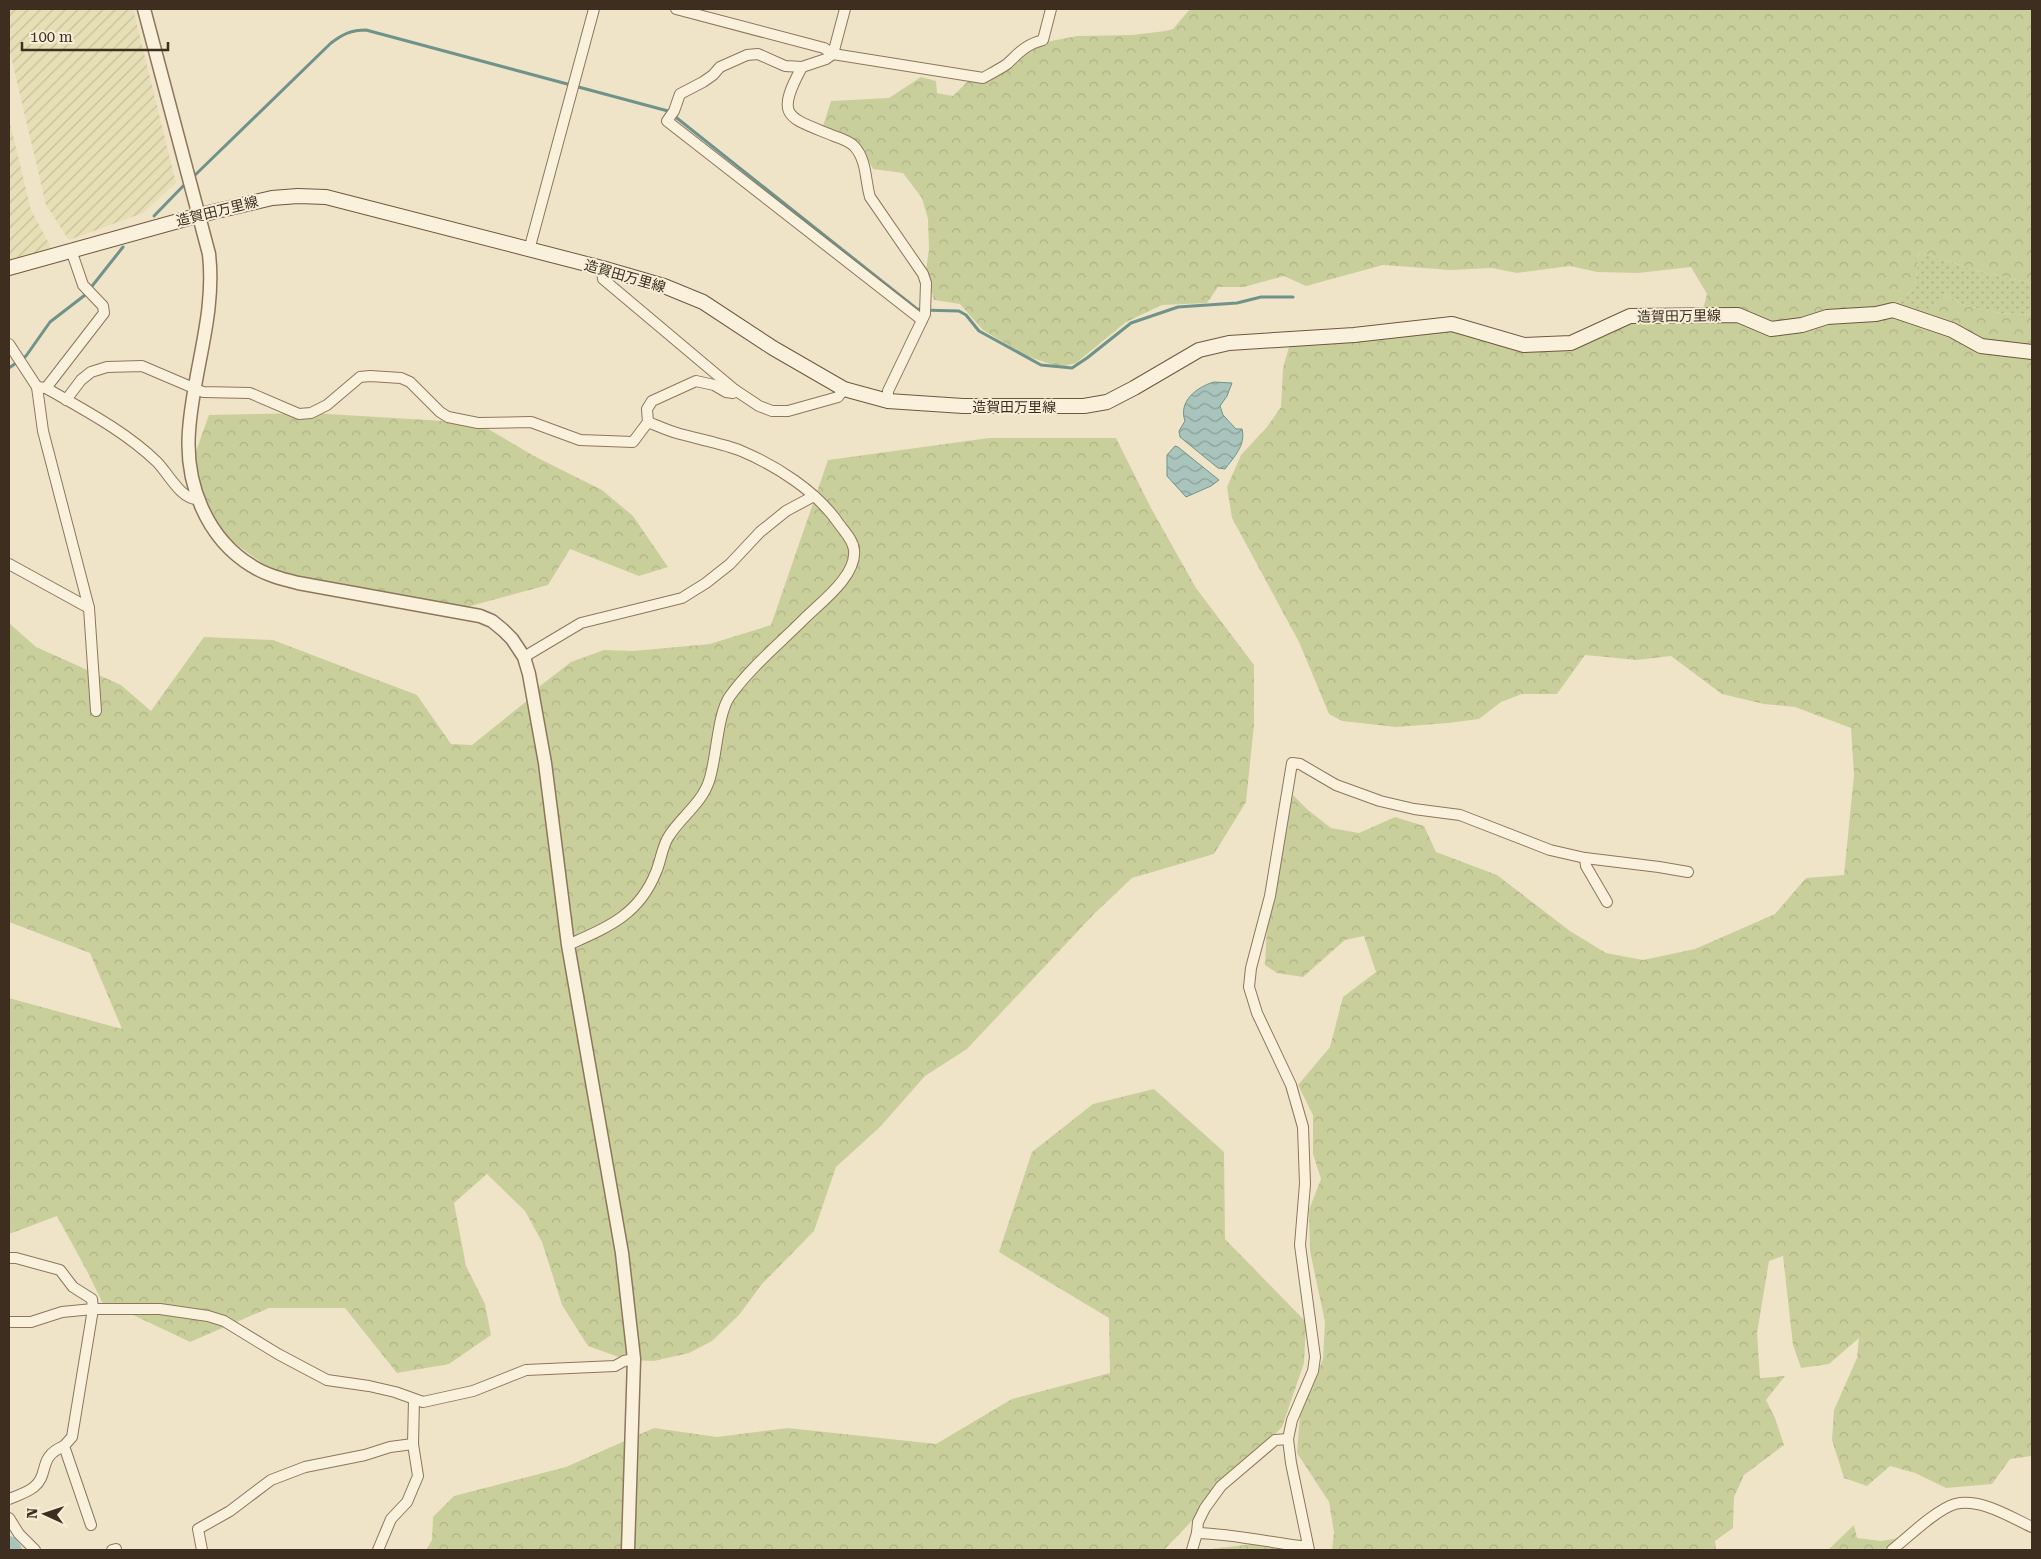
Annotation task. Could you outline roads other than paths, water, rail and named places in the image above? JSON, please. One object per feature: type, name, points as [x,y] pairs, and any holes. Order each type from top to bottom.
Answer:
[{"type":"main road","name":"造賀田万里線","points":[[9,268],[200,215],[272,198],[298,196],[326,197],[602,268],[664,286],[703,302],[844,390],[888,401],[963,406],[1084,406],[1107,402],[1128,392],[1199,350],[1229,343],[1354,335],[1452,324],[1524,345],[1571,343],[1630,316],[1738,315],[1772,330],[1802,325],[1827,316],[1876,314],[1893,310],[1952,330],[1981,346],[2032,352]]},
{"type":"street","points":[[144,9],[209,254],[211,274],[210,300],[190,419],[188,452],[198,499],[210,525],[236,555],[263,572],[298,583],[480,616],[492,621],[503,630],[512,639],[524,657],[529,674],[545,763],[568,945],[622,1253],[633,1338],[628,1550]]},
{"type":"street","points":[[529,250],[594,9]]},
{"type":"street","points":[[676,9],[824,48],[833,54],[983,78],[1006,64],[1020,50],[1033,42],[1043,40],[1051,9]]},
{"type":"street","points":[[845,9],[833,54],[826,59],[802,67],[785,66],[758,54],[747,55],[733,60],[720,67],[714,75],[680,94],[674,111],[667,121],[922,320]]},
{"type":"street","points":[[802,67],[790,89],[787,104],[788,112],[795,120],[854,146],[866,168],[870,197],[923,274],[926,283],[924,314],[888,391],[888,401]]},
{"type":"street","points":[[71,250],[82,285],[104,306],[104,313],[42,387],[43,431],[89,608],[96,711]]},
{"type":"street","points":[[602,268],[603,279],[735,390],[759,406],[772,411],[788,411],[838,397],[844,390]]},
{"type":"street","points":[[9,344],[42,387],[113,428],[150,455],[186,497],[198,499]]},
{"type":"street","points":[[66,400],[81,380],[91,372],[107,367],[124,365],[142,366],[203,392],[250,393],[299,414],[310,414],[327,405],[360,377],[401,378],[410,382],[440,412],[448,417],[478,423],[531,422],[580,440],[634,442],[648,422],[647,409],[652,401],[696,381],[714,385],[726,392],[732,393],[735,390]]},
{"type":"street","points":[[568,945],[611,926],[631,910],[643,896],[656,873],[668,838],[703,796],[716,756],[723,711],[728,698],[746,676],[832,592],[846,574],[853,560],[854,550],[851,540],[835,517],[814,496],[780,471],[738,450],[677,433],[648,422]]},
{"type":"street","points":[[524,657],[580,623],[682,598],[706,583],[730,564],[760,532],[786,511],[814,496]]},
{"type":"street","points":[[9,564],[89,608]]},
{"type":"street","points":[[1197,1533],[1222,1533],[1309,1549],[1290,1463],[1288,1439],[1292,1420],[1313,1370],[1315,1357],[1300,1245],[1305,1184],[1303,1127],[1291,1085],[1257,1013],[1249,987],[1251,968],[1270,896],[1292,764],[1300,764],[1336,785],[1380,801],[1414,809],[1460,816],[1528,842],[1585,858],[1688,872]]},
{"type":"street","points":[[1585,858],[1586,866],[1607,902]]},
{"type":"street","points":[[9,1258],[16,1258],[60,1270],[74,1287],[92,1299],[93,1309],[72,1437],[46,1460],[40,1480],[35,1487],[9,1499]]},
{"type":"street","points":[[9,1322],[31,1322],[62,1312],[93,1309],[160,1308],[208,1316],[224,1321],[278,1354],[327,1380],[369,1386],[423,1402],[474,1391],[526,1370],[614,1366],[634,1359]]},
{"type":"street","points":[[378,1550],[390,1519],[407,1502],[418,1476],[413,1444],[414,1399]]},
{"type":"street","points":[[1192,1550],[1198,1522],[1205,1508],[1221,1486],[1275,1440],[1288,1439]]},
{"type":"street","points":[[202,1550],[198,1529],[230,1511],[270,1480],[305,1467],[365,1455],[390,1447],[413,1444]]},
{"type":"street","points":[[64,1446],[91,1525]]},
{"type":"street","points":[[1892,1550],[1941,1511],[1954,1504],[1971,1504],[1991,1508],[2032,1527]]},
{"type":"street","points":[[9,1518],[19,1534],[35,1550]]},
{"type":"water","points":[[1214,382],[1232,383],[1227,396],[1220,406],[1223,415],[1236,429],[1242,429],[1243,435],[1241,446],[1225,469],[1218,468],[1180,437],[1179,431],[1185,421],[1184,407],[1190,396],[1201,387]]},
{"type":"water","points":[[1175,446],[1219,480],[1211,486],[1186,497],[1167,476],[1167,455]]},
{"type":"waterway","points":[[192,178],[331,43],[347,33],[366,30],[668,111],[917,309],[959,311],[966,315],[979,331],[1041,365],[1072,368],[1131,323],[1178,307],[1237,303],[1261,297],[1293,297]]},
{"type":"waterway","points":[[154,216],[187,182]]},
{"type":"waterway","points":[[9,368],[26,356],[50,322],[85,295],[123,247]]},
{"type":"waterway","points":[[9,1545],[13,1550]]}]
